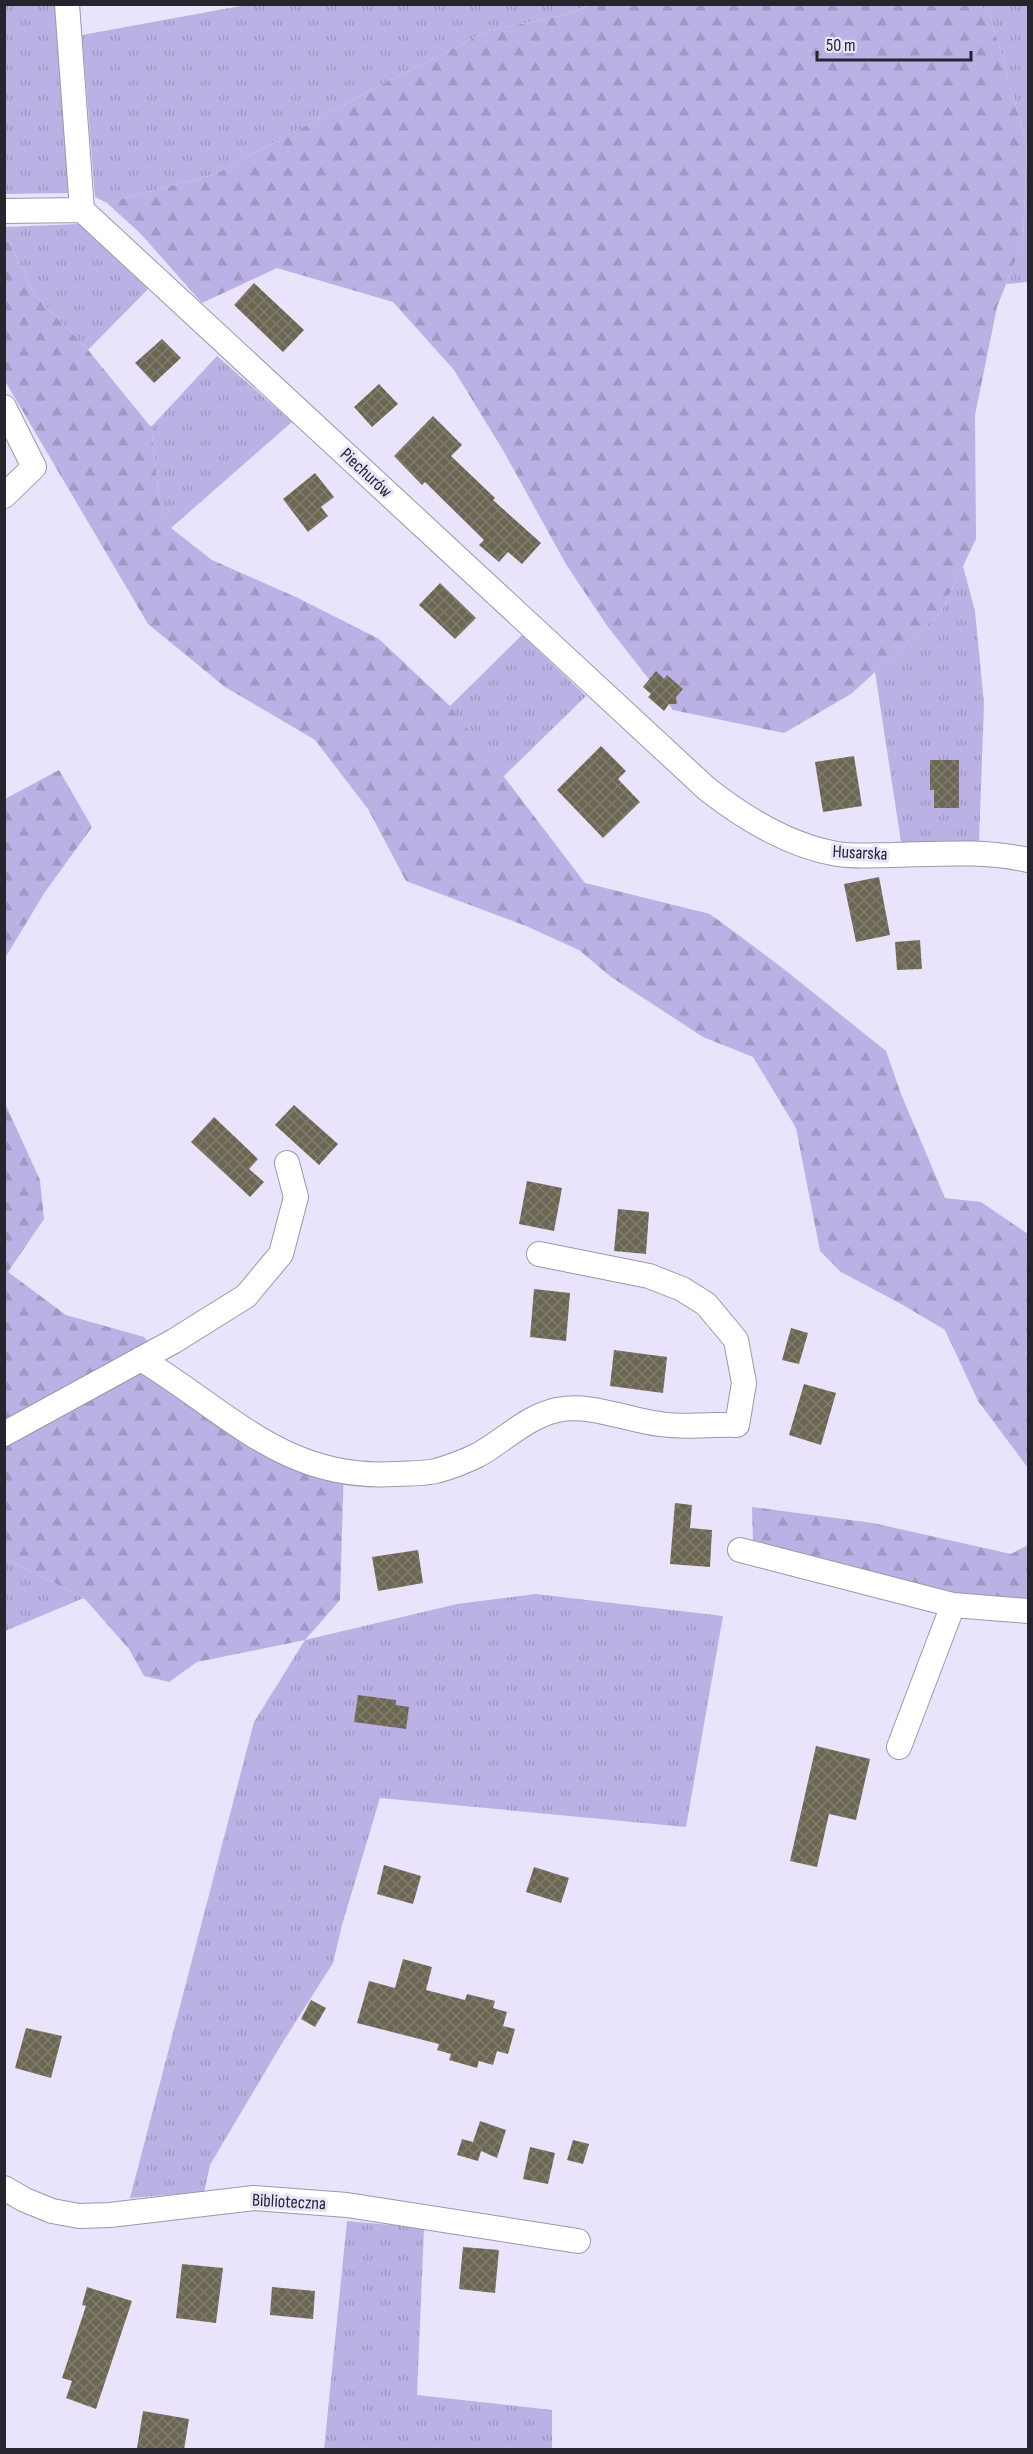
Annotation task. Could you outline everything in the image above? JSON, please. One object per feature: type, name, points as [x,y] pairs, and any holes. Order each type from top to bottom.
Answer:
[{"type":"street","points":[[4,210],[82,210],[67,4]]},
{"type":"street","name":"Piechurów","points":[[82,210],[707,789]]},
{"type":"street","points":[[4,407],[34,467],[4,496]]},
{"type":"street","name":"Husarska","points":[[707,789],[753,821],[798,842],[838,854],[860,856],[986,854],[1029,861]]},
{"type":"street","points":[[4,1434],[174,1341],[246,1296],[281,1254],[296,1197],[287,1163]]},
{"type":"street","points":[[141,1359],[181,1383],[231,1423],[288,1456],[334,1471],[380,1475],[435,1472],[478,1455],[530,1420],[558,1410],[587,1409],[662,1425],[737,1425],[744,1383],[736,1340],[706,1304],[682,1289],[649,1276],[539,1254]]},
{"type":"street","points":[[174,1341],[181,1383]]},
{"type":"street","points":[[741,1550],[953,1605],[1029,1611]]},
{"type":"street","points":[[900,1747],[953,1605]]},
{"type":"street","name":"Biblioteczna","points":[[4,2188],[52,2211],[79,2216],[110,2215],[254,2198],[276,2199],[347,2205],[578,2241]]},
{"type":"green space","points":[[4,5],[59,5],[69,193],[5,194]]},
{"type":"green space","points":[[246,5],[588,5],[569,14],[488,31],[388,81],[216,174],[107,203],[95,197],[82,35]]},
{"type":"green space","points":[[589,5],[980,5],[991,18],[1027,144],[1023,241],[997,307],[975,415],[976,539],[941,612],[851,694],[784,733],[673,710],[608,627],[567,566],[504,452],[454,370],[393,302],[277,268],[202,303],[140,233],[107,203],[216,174],[388,81],[488,31],[569,14]]},
{"type":"green space","points":[[980,5],[1028,5],[1028,282],[1006,284],[1023,241],[1027,144],[991,18]]},
{"type":"green space","points":[[79,224],[148,289],[88,350],[34,294],[5,233],[5,227]]},
{"type":"green space","points":[[5,233],[34,294],[88,350],[151,427],[160,504],[171,528],[212,560],[298,598],[379,639],[450,706],[585,883],[710,914],[780,966],[886,1051],[901,1094],[945,1198],[981,1202],[1028,1234],[1028,1468],[978,1401],[945,1330],[841,1272],[820,1251],[796,1128],[753,1057],[703,1037],[611,977],[579,950],[526,926],[406,881],[368,809],[315,740],[225,687],[148,624],[5,381]]},
{"type":"green space","points":[[217,356],[292,422],[171,528],[160,504],[151,427]]},
{"type":"green space","points":[[963,566],[975,611],[984,704],[979,842],[901,842],[875,672],[941,612]]},
{"type":"green space","points":[[522,635],[586,696],[503,777],[450,706]]},
{"type":"green space","points":[[59,770],[92,827],[45,892],[5,958],[5,799]]},
{"type":"green space","points":[[4,1101],[40,1180],[44,1219],[8,1272],[66,1315],[144,1337],[225,1426],[344,1465],[340,1600],[305,1640],[197,1662],[169,1682],[144,1676],[129,1649],[84,1598],[5,1558]]},
{"type":"green space","points":[[752,1507],[873,1523],[1011,1554],[1028,1545],[1028,1601],[954,1595],[753,1545]]},
{"type":"green space","points":[[5,1558],[84,1598],[5,1631]]},
{"type":"green space","points":[[536,1594],[723,1616],[686,1827],[380,1798],[333,1963],[210,2165],[204,2192],[130,2198],[254,1722],[305,1640],[457,1604]]},
{"type":"green space","points":[[347,2221],[424,2228],[417,2395],[552,2410],[552,2449],[324,2450]]},
{"type":"building","points":[[254,283],[304,330],[283,352],[234,305]]},
{"type":"building","points":[[162,339],[181,358],[154,383],[135,363]]},
{"type":"building","points":[[379,384],[398,404],[372,427],[354,407]]},
{"type":"building","points":[[433,416],[462,445],[451,456],[495,498],[493,500],[541,543],[522,564],[508,552],[499,562],[479,545],[484,540],[425,482],[422,485],[394,456]]},
{"type":"building","points":[[315,473],[334,497],[321,507],[328,516],[308,532],[283,499]]},
{"type":"building","points":[[440,583],[476,618],[455,639],[419,605]]},
{"type":"building","points":[[656,671],[664,679],[667,675],[683,689],[676,697],[677,704],[669,704],[664,711],[648,697],[651,694],[643,687]]},
{"type":"building","points":[[601,746],[626,771],[618,779],[640,802],[603,838],[557,790]]},
{"type":"building","points":[[854,756],[862,806],[823,812],[815,762]]},
{"type":"building","points":[[930,760],[959,760],[959,808],[934,808],[934,790],[930,790]]},
{"type":"building","points":[[879,877],[890,935],[856,942],[844,884]]},
{"type":"building","points":[[920,940],[922,969],[897,970],[895,942]]},
{"type":"building","points":[[294,1105],[338,1144],[319,1165],[275,1125]]},
{"type":"building","points":[[214,1117],[258,1159],[249,1169],[264,1182],[250,1197],[191,1142]]},
{"type":"building","points":[[527,1181],[562,1188],[554,1231],[519,1224]]},
{"type":"building","points":[[618,1209],[649,1212],[646,1254],[614,1251]]},
{"type":"building","points":[[534,1289],[570,1293],[566,1341],[530,1337]]},
{"type":"building","points":[[791,1328],[808,1333],[799,1364],[782,1360]]},
{"type":"building","points":[[614,1350],[667,1357],[663,1393],[610,1386]]},
{"type":"building","points":[[804,1384],[836,1393],[821,1445],[789,1435]]},
{"type":"building","points":[[675,1503],[692,1505],[690,1528],[712,1530],[710,1567],[670,1564]]},
{"type":"building","points":[[418,1550],[423,1583],[378,1591],[372,1557]]},
{"type":"building","points":[[358,1695],[396,1700],[396,1705],[409,1707],[406,1729],[354,1722]]},
{"type":"building","points":[[816,1746],[870,1759],[856,1820],[829,1814],[817,1867],[790,1861]]},
{"type":"building","points":[[384,1865],[421,1876],[413,1904],[377,1894]]},
{"type":"building","points":[[534,1867],[569,1878],[561,1903],[526,1892]]},
{"type":"building","points":[[403,1959],[432,1967],[426,1990],[465,2000],[467,1994],[495,2001],[493,2008],[507,2012],[503,2026],[515,2029],[508,2054],[497,2051],[493,2065],[479,2061],[477,2068],[449,2060],[451,2054],[437,2050],[439,2044],[357,2023],[369,1981],[395,1988]]},
{"type":"building","points":[[311,2000],[326,2008],[315,2027],[301,2019]]},
{"type":"building","points":[[26,2028],[62,2036],[51,2078],[15,2068]]},
{"type":"building","points":[[480,2121],[506,2130],[497,2158],[481,2151],[478,2161],[457,2155],[462,2139],[473,2142]]},
{"type":"building","points":[[573,2140],[589,2144],[583,2164],[567,2160]]},
{"type":"building","points":[[530,2147],[555,2153],[548,2184],[523,2179]]},
{"type":"building","points":[[463,2247],[499,2250],[495,2293],[459,2289]]},
{"type":"building","points":[[182,2264],[223,2268],[216,2323],[176,2318]]},
{"type":"building","points":[[87,2287],[132,2301],[96,2409],[66,2398],[72,2381],[62,2378],[86,2306],[82,2305]]},
{"type":"building","points":[[272,2287],[315,2291],[313,2319],[270,2315]]},
{"type":"building","points":[[143,2411],[189,2419],[184,2450],[137,2448]]}]
